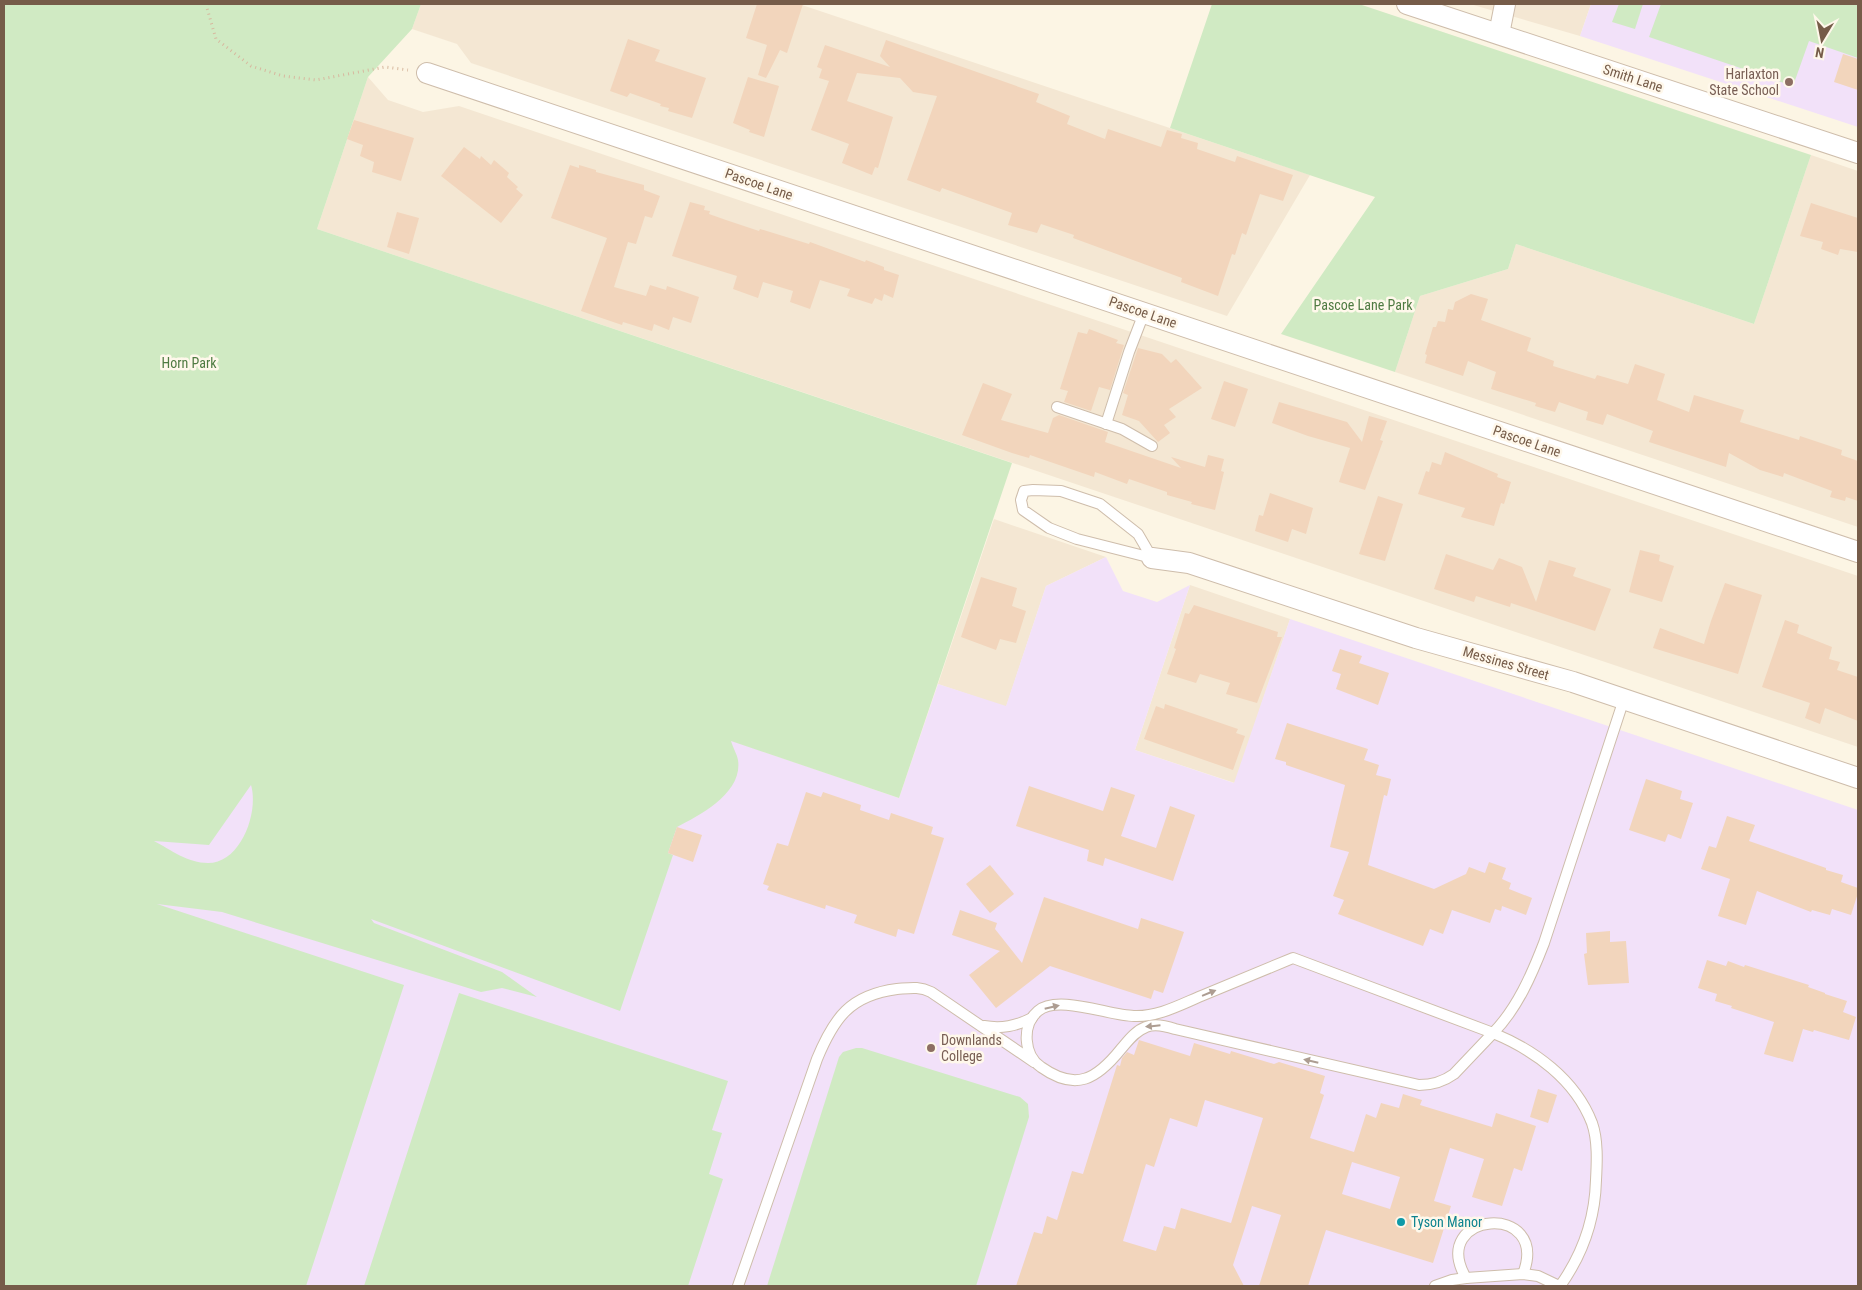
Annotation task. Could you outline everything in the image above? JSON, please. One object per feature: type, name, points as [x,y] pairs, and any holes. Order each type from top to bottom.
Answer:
[{"type":"street","name":"Smith Lane","points":[[1407,4],[1858,152]]},
{"type":"street","points":[[1499,34],[1505,4]]},
{"type":"street","name":"Pascoe Lane","points":[[427,73],[1858,552]]},
{"type":"street","name":"Messines Street","points":[[1152,558],[1189,563],[1416,638],[1573,682],[1858,778]]},
{"type":"lane","points":[[1106,424],[1129,352],[1144,313]]},
{"type":"lane","points":[[1057,407],[1122,429],[1152,446]]},
{"type":"lane","points":[[1024,490],[1061,491],[1100,504],[1138,534],[1152,558],[1077,538],[1049,528],[1023,510],[1021,500],[1024,490]]},
{"type":"lane","points":[[738,1286],[817,1059],[831,1030],[849,1007],[860,999],[880,991],[918,987],[931,992],[1055,1076],[1075,1080],[1085,1079],[1102,1071],[1138,1031],[1153,1025],[1161,1025],[1420,1085],[1431,1085],[1441,1082],[1454,1074],[1493,1033],[1525,987],[1544,943],[1624,700]]},
{"type":"lane","points":[[1036,1064],[1031,1056],[1027,1037],[1032,1018],[1038,1010],[1060,1005],[1132,1016],[1157,1014],[1293,958],[1493,1033],[1524,1048],[1552,1068],[1575,1094],[1592,1124],[1596,1148],[1594,1211],[1584,1245],[1573,1267],[1559,1286],[1538,1276],[1523,1274],[1466,1278],[1452,1280],[1435,1286]]},
{"type":"lane","points":[[981,1026],[995,1028],[1010,1027],[1032,1018]]},
{"type":"lane","points":[[1466,1278],[1459,1260],[1462,1241],[1475,1227],[1494,1222],[1511,1227],[1523,1239],[1528,1256],[1523,1274]]},
{"type":"path","points":[[208,4],[207,8],[216,38],[250,66],[283,76],[316,80],[385,67],[427,73]]},
{"type":"shaded area","points":[[421,4],[799,4],[1310,175],[1227,316],[471,63],[457,44],[412,29]]},
{"type":"shaded area","points":[[1470,4],[1591,4],[1580,36]]},
{"type":"shaded area","name":"Harlaxton State School","points":[[1591,4],[1858,4],[1858,127],[1580,36]]},
{"type":"shaded area","points":[[368,77],[388,100],[423,112],[459,106],[1858,576],[1858,747],[317,229]]},
{"type":"shaded area","points":[[1811,155],[1858,171],[1858,527],[1395,372],[1420,296],[1508,269],[1516,244],[1754,324]]},
{"type":"shaded area","name":"Downlands College","points":[[4,492],[899,798],[938,684],[1006,706],[1046,586],[1106,557],[1123,591],[1157,602],[1190,585],[1135,750],[1234,783],[1290,619],[1858,810],[1858,1286],[4,1286]]},
{"type":"shaded area","points":[[994,519],[1106,557],[1046,586],[1006,707],[938,684]]},
{"type":"shaded area","points":[[1190,585],[1290,619],[1235,783],[1135,750]]},
{"type":"green space","name":"Horn Park","points":[[4,4],[421,4],[412,29],[368,77],[317,229],[1012,463],[899,798],[731,741],[738,760],[738,772],[734,783],[727,793],[708,809],[677,827],[668,853],[673,855],[620,1011],[371,919],[374,923],[502,972],[537,997],[502,988],[481,992],[222,912],[157,904],[404,985],[306,1286],[4,1286]],"holes":[[[251,785],[253,796],[250,822],[245,834],[230,855],[220,861],[208,863],[194,861],[154,841],[209,845]]]},
{"type":"green space","name":"Pascoe Lane Park","points":[[1212,4],[1359,4],[1811,155],[1754,324],[1516,244],[1508,269],[1420,296],[1395,372],[1281,334],[1375,197],[1170,128]]},
{"type":"green space","points":[[1619,4],[1643,4],[1635,29],[1612,22]]},
{"type":"green space","points":[[1661,4],[1858,4],[1858,58],[1809,41],[1793,86],[1649,37]]},
{"type":"green space","points":[[459,993],[728,1081],[712,1130],[722,1133],[709,1174],[723,1179],[688,1286],[364,1286]]},
{"type":"green space","points":[[862,1048],[1020,1097],[1028,1104],[1029,1117],[976,1286],[767,1286],[839,1057],[843,1052]]},
{"type":"building","points":[[757,4],[803,4],[787,53],[780,50],[766,78],[758,75],[767,45],[746,38]]},
{"type":"building","points":[[628,39],[660,50],[655,61],[706,78],[692,118],[668,111],[669,108],[660,106],[661,104],[630,93],[627,97],[610,91]]},
{"type":"building","points":[[886,40],[1039,94],[1036,102],[1070,116],[1067,124],[1105,139],[1108,129],[1161,147],[1167,130],[1182,134],[1181,138],[1198,143],[1197,149],[1235,162],[1237,156],[1293,175],[1283,201],[1260,194],[1246,235],[1242,233],[1235,255],[1232,254],[1218,296],[1181,282],[1182,278],[1073,238],[1074,235],[1041,224],[1037,233],[1008,225],[1012,213],[942,188],[940,192],[907,180],[937,96],[913,92],[900,78],[857,73],[847,101],[893,117],[878,168],[875,167],[872,175],[842,163],[849,144],[811,130],[829,81],[819,78],[822,69],[817,67],[825,45],[890,67],[880,56]]},
{"type":"building","points":[[1843,54],[1858,59],[1858,90],[1834,82]]},
{"type":"building","points":[[748,77],[779,86],[764,137],[749,132],[750,130],[733,123]]},
{"type":"building","points":[[354,120],[414,138],[401,181],[372,172],[374,162],[360,156],[363,145],[347,139]]},
{"type":"building","points":[[464,147],[480,159],[481,156],[491,165],[494,160],[509,173],[507,177],[518,187],[516,189],[523,195],[501,223],[441,176]]},
{"type":"building","points":[[570,165],[579,168],[579,165],[596,170],[596,172],[644,185],[644,190],[660,196],[652,218],[645,216],[636,244],[628,242],[614,287],[646,296],[650,285],[666,290],[667,286],[699,297],[691,323],[673,317],[669,330],[654,324],[652,331],[623,322],[622,325],[581,311],[607,238],[551,218]]},
{"type":"building","points":[[690,202],[705,206],[704,210],[710,211],[709,214],[726,220],[759,231],[760,229],[809,244],[810,242],[884,267],[884,270],[899,275],[893,298],[884,294],[882,301],[875,298],[872,304],[847,296],[850,289],[820,280],[810,309],[790,302],[793,291],[763,282],[758,298],[733,289],[737,276],[672,256]]},
{"type":"building","points":[[1811,203],[1858,218],[1858,252],[1840,249],[1838,255],[1821,249],[1823,242],[1800,236]]},
{"type":"building","points":[[397,212],[419,218],[409,254],[387,247]]},
{"type":"building","points":[[1471,294],[1488,299],[1481,320],[1531,338],[1527,351],[1554,361],[1553,366],[1595,379],[1597,375],[1628,384],[1635,364],[1665,374],[1657,400],[1689,412],[1694,395],[1744,410],[1740,422],[1799,440],[1800,436],[1842,450],[1841,455],[1858,461],[1858,501],[1846,497],[1845,501],[1830,497],[1832,491],[1784,473],[1783,477],[1760,470],[1729,453],[1726,467],[1649,442],[1653,431],[1607,414],[1603,425],[1586,420],[1588,412],[1559,402],[1555,412],[1535,406],[1536,403],[1491,389],[1496,372],[1468,361],[1463,376],[1425,363],[1427,355],[1425,354],[1433,327],[1436,327],[1438,321],[1445,322],[1448,309],[1453,310],[1455,302]]},
{"type":"building","points":[[1089,329],[1118,340],[1116,343],[1124,345],[1110,390],[1099,387],[1091,411],[1064,402],[1068,391],[1060,389],[1078,332],[1087,334]]},
{"type":"building","points":[[1138,348],[1162,354],[1171,363],[1176,359],[1202,388],[1169,409],[1176,417],[1164,425],[1170,433],[1158,442],[1139,421],[1122,415],[1128,395],[1123,393]]},
{"type":"building","points":[[1224,381],[1248,389],[1235,427],[1211,419]]},
{"type":"building","points":[[983,383],[1012,394],[1001,420],[1048,433],[1053,418],[1059,415],[1108,432],[1105,442],[1181,468],[1171,457],[1205,467],[1208,455],[1224,459],[1221,471],[1224,472],[1215,510],[1191,504],[1192,502],[1167,495],[1167,492],[1129,479],[1127,484],[1095,472],[1094,477],[1030,455],[1029,458],[1012,453],[962,435]]},
{"type":"building","points":[[1279,402],[1347,422],[1362,442],[1369,416],[1387,421],[1380,440],[1383,441],[1365,490],[1339,482],[1350,448],[1272,423]]},
{"type":"building","points":[[1445,452],[1498,474],[1497,477],[1511,482],[1504,504],[1501,503],[1494,526],[1461,517],[1465,508],[1418,494],[1426,471],[1429,472],[1432,462],[1441,465]]},
{"type":"building","points":[[1270,493],[1313,508],[1306,534],[1292,529],[1288,542],[1255,531],[1259,515],[1263,516]]},
{"type":"building","points":[[1378,496],[1403,504],[1385,561],[1359,554]]},
{"type":"building","points":[[1640,550],[1660,555],[1659,561],[1674,566],[1662,602],[1629,592]]},
{"type":"building","points":[[1446,554],[1493,570],[1499,558],[1522,567],[1536,602],[1549,560],[1576,568],[1573,576],[1611,589],[1595,631],[1511,603],[1510,607],[1476,596],[1474,602],[1434,589]]},
{"type":"building","points":[[981,577],[1017,588],[1012,606],[1026,611],[1016,643],[1000,639],[996,650],[961,637]]},
{"type":"building","points":[[1725,583],[1762,595],[1738,674],[1653,648],[1660,628],[1704,644]]},
{"type":"building","points":[[1194,605],[1278,632],[1277,637],[1282,637],[1257,703],[1226,694],[1230,683],[1200,674],[1196,683],[1167,674],[1176,649],[1174,648],[1185,613],[1189,614]]},
{"type":"building","points":[[1785,620],[1799,625],[1797,633],[1832,647],[1829,659],[1840,662],[1837,670],[1858,677],[1858,721],[1825,708],[1820,724],[1805,718],[1810,703],[1762,687]]},
{"type":"building","points":[[1340,649],[1362,656],[1359,663],[1389,673],[1378,705],[1336,689],[1341,674],[1332,671]]},
{"type":"building","points":[[1165,704],[1238,729],[1236,733],[1245,736],[1233,770],[1144,739],[1156,706],[1164,709]]},
{"type":"building","points":[[1287,723],[1368,749],[1364,760],[1379,765],[1376,775],[1391,779],[1387,796],[1384,795],[1368,865],[1434,889],[1466,874],[1469,867],[1485,873],[1489,862],[1506,868],[1502,879],[1511,883],[1509,889],[1532,898],[1526,915],[1502,906],[1501,911],[1495,909],[1490,923],[1452,910],[1443,934],[1430,929],[1423,946],[1338,914],[1344,900],[1333,896],[1349,852],[1330,847],[1345,785],[1286,765],[1286,762],[1275,759]]},
{"type":"building","points":[[1646,779],[1682,791],[1680,799],[1693,803],[1681,839],[1668,834],[1665,842],[1629,830]]},
{"type":"building","points":[[1029,786],[1103,811],[1111,787],[1135,795],[1121,836],[1156,848],[1170,806],[1195,815],[1173,881],[1105,858],[1103,866],[1087,861],[1089,850],[1016,826]]},
{"type":"building","points":[[806,792],[821,797],[823,792],[861,805],[860,810],[889,820],[891,813],[933,827],[931,834],[944,838],[914,934],[898,929],[896,937],[854,923],[857,915],[826,905],[825,909],[767,890],[769,886],[763,884],[777,843],[788,846]]},
{"type":"building","points":[[1727,816],[1755,825],[1749,841],[1843,875],[1841,882],[1858,888],[1851,915],[1832,909],[1830,915],[1812,910],[1811,912],[1757,891],[1746,925],[1718,916],[1730,879],[1701,869],[1709,846],[1716,848]]},
{"type":"building","points":[[677,827],[702,835],[693,862],[668,853]]},
{"type":"building","points":[[990,865],[1014,894],[990,913],[966,884]]},
{"type":"building","points":[[1044,897],[1138,929],[1141,918],[1184,932],[1163,993],[1154,990],[1151,999],[1050,966],[996,1008],[969,975],[1000,951],[952,935],[960,910],[997,923],[995,929],[1022,963]]},
{"type":"building","points":[[1610,931],[1610,942],[1626,941],[1629,983],[1588,985],[1584,954],[1587,953],[1586,933]]},
{"type":"building","points":[[1707,960],[1726,966],[1728,961],[1744,967],[1745,965],[1809,985],[1808,987],[1847,1001],[1843,1012],[1856,1017],[1849,1040],[1814,1030],[1813,1032],[1803,1029],[1793,1062],[1764,1054],[1774,1022],[1715,1001],[1717,994],[1698,988]]},
{"type":"building","points":[[1139,1040],[1190,1056],[1194,1043],[1230,1054],[1231,1051],[1274,1064],[1279,1062],[1325,1076],[1320,1093],[1324,1095],[1310,1138],[1354,1152],[1366,1114],[1376,1118],[1381,1103],[1399,1108],[1403,1094],[1422,1100],[1420,1105],[1492,1127],[1496,1113],[1536,1126],[1522,1171],[1514,1168],[1502,1206],[1472,1197],[1484,1159],[1450,1148],[1434,1201],[1451,1206],[1433,1263],[1326,1230],[1308,1286],[1259,1286],[1281,1215],[1252,1206],[1233,1265],[1244,1286],[1016,1286],[1034,1232],[1042,1234],[1047,1216],[1057,1220],[1072,1171],[1083,1174],[1117,1065],[1120,1066],[1122,1058],[1127,1052],[1134,1055]],"holes":[[[1205,1100],[1263,1118],[1231,1223],[1181,1208],[1175,1229],[1164,1226],[1156,1251],[1123,1241],[1146,1164],[1154,1167],[1170,1118],[1197,1127]],[[1352,1162],[1400,1177],[1390,1209],[1342,1194]]]},
{"type":"building","points":[[1538,1089],[1557,1095],[1548,1123],[1530,1117]]},
{"type":"place","name":"Harlaxton State School","points":[[1789,82]]},
{"type":"place","name":"Downlands College","points":[[931,1048]]},
{"type":"place","name":"Tyson Manor","points":[[1401,1222]]}]
